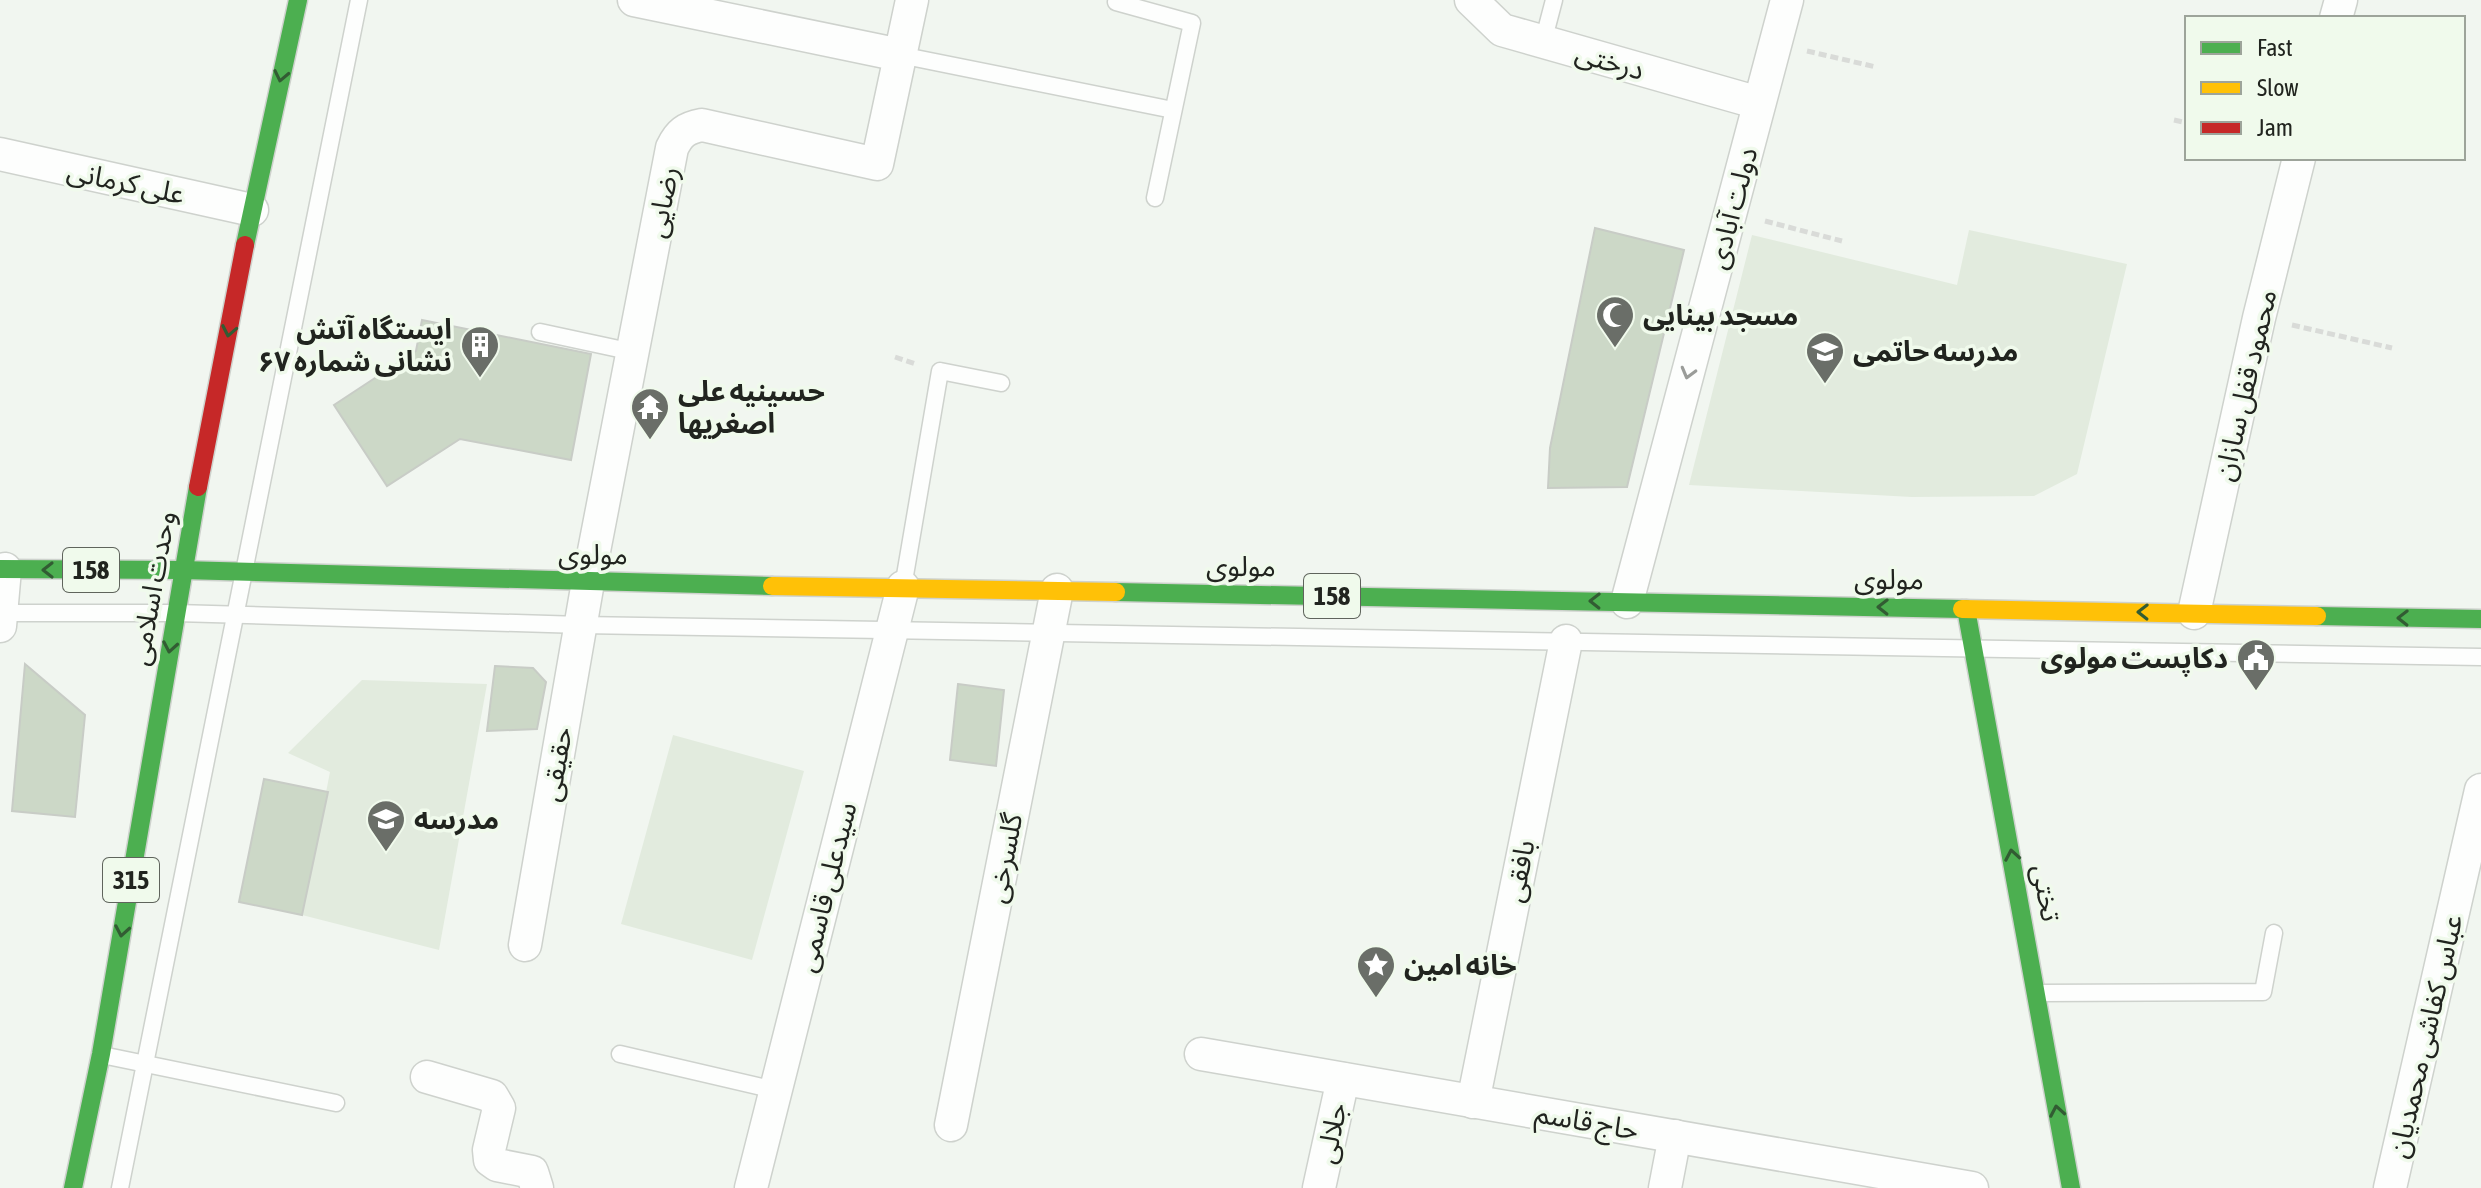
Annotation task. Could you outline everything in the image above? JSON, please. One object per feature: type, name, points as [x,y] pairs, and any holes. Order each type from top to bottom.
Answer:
[{"type":"main road","name":"وحدت اسلامی","points":[[73,1188],[101,1054],[182,570],[252,210],[298,0]]},
{"type":"main road","name":"مولوی","points":[[2,569],[182,570],[588,582],[2481,619]]},
{"type":"main road","name":"تختی","points":[[1966,609],[1976,649],[2071,1188]]},
{"type":"street","points":[[634,0],[900,55],[912,0]]},
{"type":"street","name":"درختی","points":[[1471,0],[1502,30],[1759,103]]},
{"type":"street","name":"دولت آبادی","points":[[1627,602],[1787,0]]},
{"type":"street","name":"رضایی","points":[[588,582],[672,148],[677,137],[687,128],[702,125],[877,164],[900,55]]},
{"type":"street","name":"علی کرمانی","points":[[0,154],[252,210]]},
{"type":"street","name":"محمود قفل سازان","points":[[2194,613],[2259,318],[2298,160]]},
{"type":"street","points":[[0,617],[2,569]]},
{"type":"street","name":"حقیقی","points":[[525,945],[588,582]]},
{"type":"street","name":"سیدعلی قاسمی","points":[[751,1188],[903,587]]},
{"type":"street","name":"گلسرخی","points":[[951,1125],[1057,590]]},
{"type":"street","name":"بافقی","points":[[1473,1102],[1566,641]]},
{"type":"street","name":"عباس کفاشی محمدیان","points":[[2390,1188],[2481,790]]},
{"type":"street","name":"حاج قاسم","points":[[1201,1054],[1972,1188]]},
{"type":"street","points":[[427,1077],[492,1096],[499,1108],[489,1150],[490,1160],[497,1165],[532,1172],[537,1188]]},
{"type":"street","name":"جلالی","points":[[1319,1188],[1343,1079]]},
{"type":"street","points":[[1665,1188],[1675,1136]]},
{"type":"lane","points":[[120,1188],[359,0]]},
{"type":"lane","points":[[1543,42],[1554,0]]},
{"type":"lane","points":[[1116,2],[1192,23],[1155,198]]},
{"type":"lane","points":[[900,55],[1173,110]]},
{"type":"lane","points":[[540,332],[633,352]]},
{"type":"lane","points":[[903,587],[940,371],[1001,383]]},
{"type":"lane","points":[[0,617],[176,613],[581,625],[2481,657]]},
{"type":"lane","points":[[2036,993],[2263,992],[2274,933]]},
{"type":"lane","points":[[101,1054],[336,1103]]},
{"type":"lane","points":[[620,1054],[775,1090]]},
{"type":"path","points":[[1775,43],[1876,67]]},
{"type":"path","points":[[2174,120],[2185,123]]},
{"type":"path","points":[[1730,213],[1842,241]]},
{"type":"path","points":[[2259,318],[2392,348]]},
{"type":"shaded area","points":[[1969,230],[2127,264],[2077,474],[2034,496],[1912,497],[1689,485],[1752,235],[1957,285]]},
{"type":"shaded area","name":"مدرسه","points":[[362,680],[487,684],[439,950],[302,915],[330,772],[288,753]]},
{"type":"shaded area","points":[[673,735],[804,771],[752,960],[621,924]]},
{"type":"building","name":"مسجد بینایی","points":[[1595,228],[1684,250],[1627,487],[1548,488],[1550,448]]},
{"type":"building","name":"ایستگاه آتش نشانی شماره ۶۷","points":[[422,320],[591,354],[571,460],[460,439],[387,486],[334,405],[416,351]]},
{"type":"building","points":[[25,664],[85,715],[75,817],[12,811]]},
{"type":"building","points":[[495,666],[533,668],[546,682],[537,729],[487,731]]},
{"type":"building","points":[[958,684],[1004,690],[996,766],[950,760]]},
{"type":"building","points":[[264,779],[328,792],[302,915],[239,902]]},
{"type":"traffic: fast","points":[[245,245],[298,0]]},
{"type":"traffic: fast","points":[[73,1188],[101,1054],[198,487]]},
{"type":"traffic: fast","points":[[0,569],[182,570],[772,586]]},
{"type":"traffic: fast","points":[[1116,592],[1962,609]]},
{"type":"traffic: fast","points":[[1966,609],[2071,1188]]},
{"type":"traffic: fast","points":[[2317,616],[2481,619]]},
{"type":"traffic: slow","points":[[772,586],[1116,592]]},
{"type":"traffic: slow","points":[[1962,609],[2317,616]]},
{"type":"traffic: jam","points":[[198,487],[245,245]]},
{"type":"place","name":"مسجد بینایی","points":[[1615,349]]},
{"type":"place","name":"ایستگاه آتش نشانی شماره ۶۷","points":[[480,379]]},
{"type":"place","name":"مدرسه حاتمی","points":[[1825,385]]},
{"type":"place","name":"حسینیه علی اصغریها","points":[[650,441]]},
{"type":"place","name":"دکاپست مولوی","points":[[2256,692]]},
{"type":"place","name":"مدرسه","points":[[386,853]]},
{"type":"place","name":"خانه امین","points":[[1376,999]]}]
